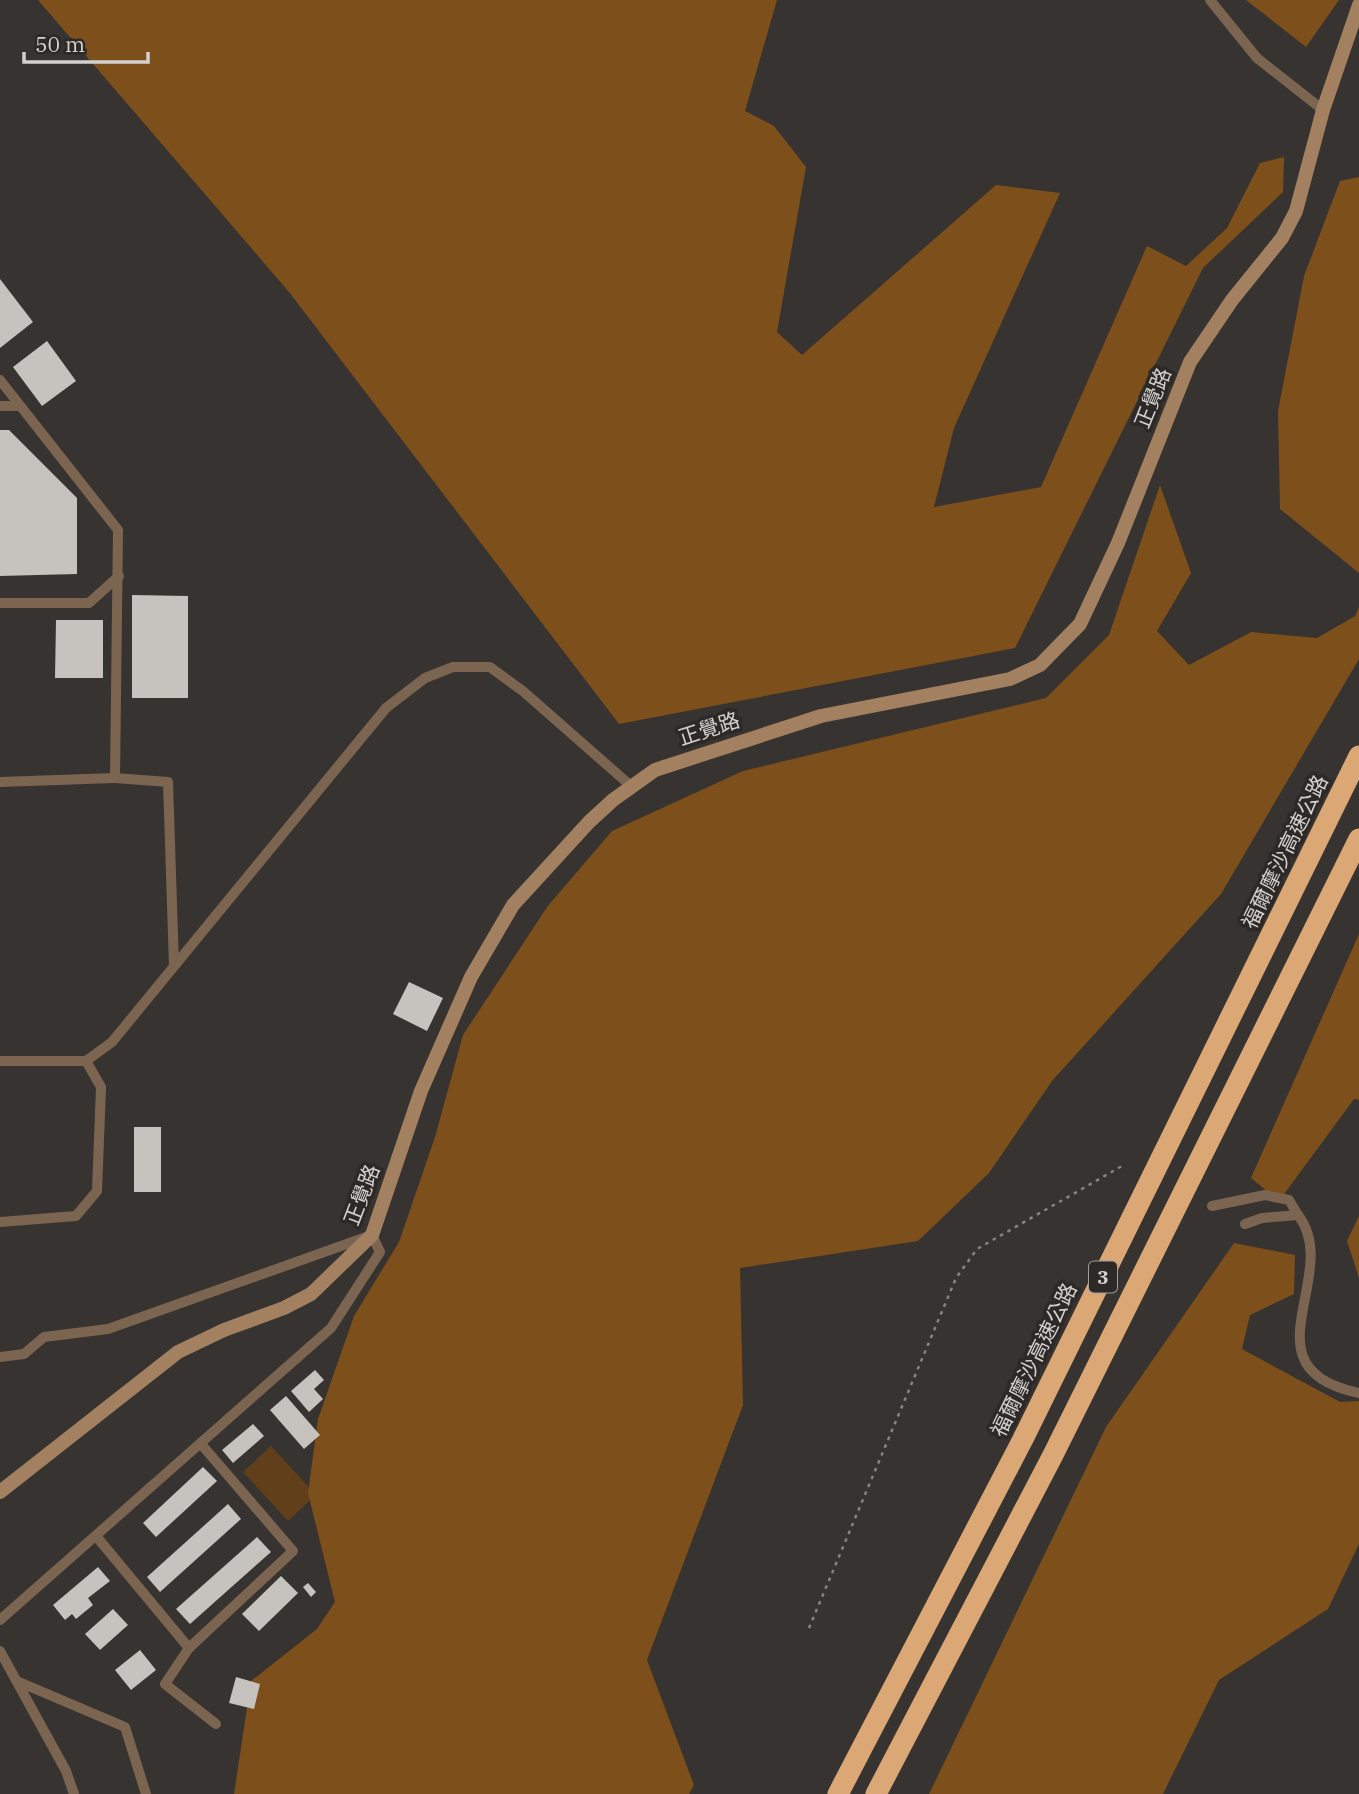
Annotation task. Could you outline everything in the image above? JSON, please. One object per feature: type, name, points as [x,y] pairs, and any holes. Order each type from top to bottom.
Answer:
[{"type":"highway","name":"福爾摩沙高速公路","points":[[838,1794],[1023,1439],[1359,756]]},
{"type":"highway","name":"3","points":[[876,1794],[1053,1455],[1359,839]]},
{"type":"street","name":"正覺路","points":[[0,1492],[178,1352],[311,1294],[372,1235],[421,1091],[471,977],[513,905],[589,822],[631,786],[655,770],[705,751],[821,716],[1010,679],[1040,665],[1080,624],[1118,543],[1190,362],[1232,300],[1282,238],[1296,211],[1323,110],[1359,5]]},
{"type":"lane","points":[[1210,0],[1257,58],[1323,110]]},
{"type":"lane","points":[[0,380],[118,530],[115,778]]},
{"type":"lane","points":[[0,406],[20,406]]},
{"type":"lane","points":[[0,603],[89,603],[119,576]]},
{"type":"lane","points":[[0,1061],[86,1061],[112,1042],[386,708],[425,678],[453,667],[490,667],[524,692],[631,786]]},
{"type":"lane","points":[[0,782],[115,778],[168,782],[174,966]]},
{"type":"lane","points":[[0,1222],[75,1216],[97,1191],[101,1087],[86,1061]]},
{"type":"lane","points":[[1212,1206],[1265,1195],[1289,1200],[1308,1228],[1310,1263],[1299,1320],[1300,1354],[1314,1376],[1337,1389],[1359,1394]]},
{"type":"lane","points":[[1245,1224],[1262,1218],[1298,1215]]},
{"type":"lane","points":[[0,1357],[24,1354],[44,1336],[108,1329],[372,1235],[380,1252],[331,1328],[0,1620]]},
{"type":"lane","points":[[201,1444],[293,1551],[189,1647],[165,1684],[216,1724]]},
{"type":"lane","points":[[96,1536],[189,1647]]},
{"type":"lane","points":[[0,1651],[19,1682],[74,1794]]},
{"type":"lane","points":[[19,1682],[125,1727],[146,1794]]},
{"type":"path","points":[[809,1628],[956,1278],[977,1250],[1122,1167]]},
{"type":"shaded area","points":[[38,0],[777,0],[745,111],[774,126],[806,167],[777,332],[802,355],[996,185],[1060,193],[954,428],[934,507],[1041,487],[1147,246],[1186,266],[1227,228],[1260,163],[1284,157],[1283,192],[1203,268],[1015,648],[619,724],[289,292]]},
{"type":"shaded area","points":[[1246,0],[1339,0],[1306,47]]},
{"type":"shaded area","points":[[1359,177],[1359,573],[1280,509],[1278,411],[1304,276],[1340,181]]},
{"type":"shaded area","points":[[1160,485],[1191,573],[1157,631],[1189,665],[1251,632],[1317,638],[1355,616],[1359,607],[1359,659],[1221,894],[1052,1081],[989,1173],[918,1241],[740,1268],[743,1405],[647,1660],[694,1785],[689,1794],[234,1794],[251,1681],[317,1629],[335,1602],[308,1493],[318,1419],[354,1316],[399,1242],[435,1137],[463,1035],[547,907],[612,831],[743,771],[1046,698],[1109,635]]},
{"type":"shaded area","points":[[1359,934],[1359,1100],[1354,1099],[1279,1201],[1251,1178]]},
{"type":"shaded area","points":[[1359,1216],[1359,1278],[1347,1241]]},
{"type":"shaded area","points":[[1234,1243],[1295,1255],[1294,1294],[1250,1315],[1242,1349],[1340,1402],[1359,1401],[1359,1544],[1328,1609],[1219,1680],[1163,1794],[929,1794],[1106,1427]]},
{"type":"shaded area","points":[[271,1446],[316,1495],[288,1521],[243,1472]]},
{"type":"building","points":[[0,279],[33,322],[0,348]]},
{"type":"building","points":[[47,341],[76,381],[42,406],[13,367]]},
{"type":"building","points":[[0,430],[9,430],[77,498],[77,574],[0,576]]},
{"type":"building","points":[[132,595],[188,596],[188,698],[132,698]]},
{"type":"building","points":[[56,620],[103,620],[103,678],[55,678]]},
{"type":"building","points":[[409,982],[443,998],[427,1031],[393,1014]]},
{"type":"building","points":[[134,1127],[161,1127],[161,1192],[134,1192]]},
{"type":"building","points":[[315,1370],[324,1380],[314,1389],[323,1399],[309,1412],[291,1391]]},
{"type":"building","points":[[286,1396],[320,1435],[304,1449],[270,1410]]},
{"type":"building","points":[[253,1424],[264,1436],[233,1463],[222,1450]]},
{"type":"building","points":[[203,1467],[217,1481],[156,1537],[143,1523]]},
{"type":"building","points":[[228,1504],[241,1519],[160,1592],[147,1577]]},
{"type":"building","points":[[257,1537],[271,1552],[190,1624],[176,1609]]},
{"type":"building","points":[[98,1567],[110,1581],[88,1598],[93,1605],[76,1619],[72,1614],[65,1620],[53,1605]]},
{"type":"building","points":[[281,1576],[298,1593],[259,1631],[242,1614]]},
{"type":"building","points":[[308,1583],[316,1592],[311,1597],[303,1587]]},
{"type":"building","points":[[113,1609],[128,1625],[100,1650],[85,1634]]},
{"type":"building","points":[[140,1650],[156,1670],[131,1690],[115,1670]]},
{"type":"building","points":[[236,1677],[260,1684],[254,1709],[229,1703]]}]
